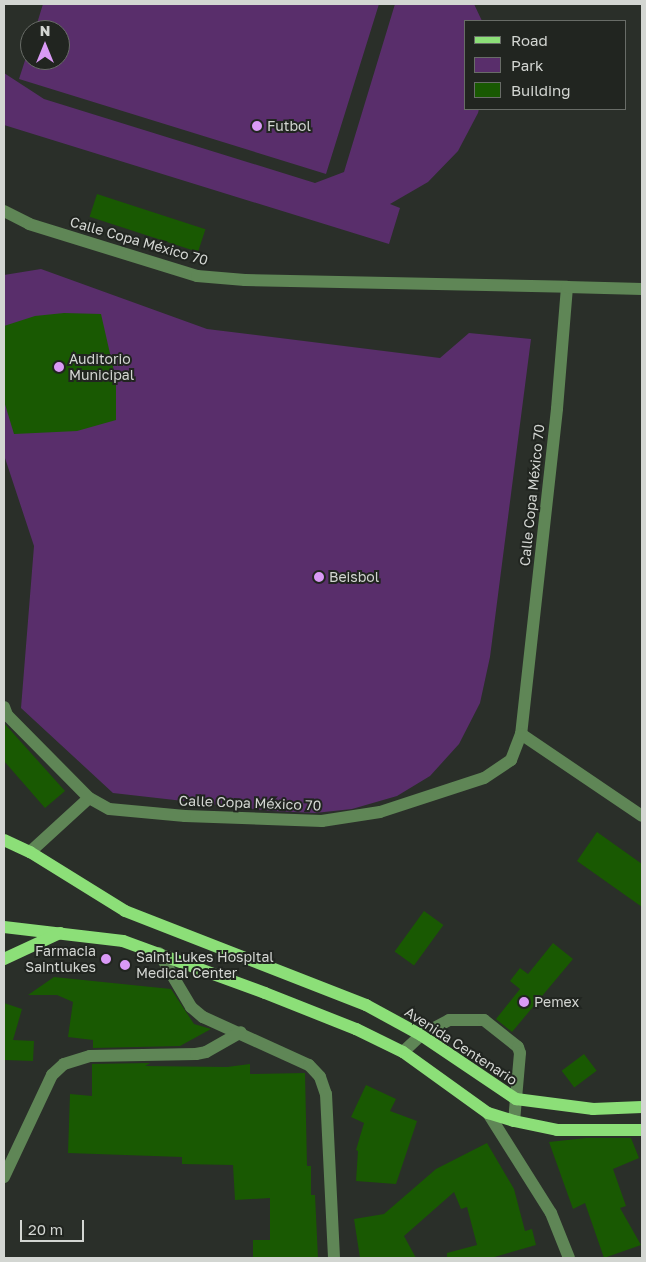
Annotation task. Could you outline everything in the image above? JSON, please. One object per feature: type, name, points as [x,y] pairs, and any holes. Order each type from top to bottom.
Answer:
[{"type":"main road","name":"Avenida Centenario","points":[[4,840],[30,852],[108,903],[366,1005],[421,1035],[516,1099],[593,1109],[642,1107]]},
{"type":"main road","points":[[4,927],[123,941],[356,1028],[403,1052],[488,1113],[514,1122],[557,1130],[642,1130]]},
{"type":"main road","points":[[4,960],[60,933]]},
{"type":"street","name":"Calle Copa México 70","points":[[4,211],[29,224],[197,276],[245,280],[567,288],[557,409],[521,734],[511,760],[484,778],[380,812],[322,821],[185,816],[109,809],[89,798],[8,715],[4,707]]},
{"type":"street","points":[[567,288],[642,289]]},
{"type":"street","points":[[521,734],[642,816]]},
{"type":"street","points":[[30,852],[89,798]]},
{"type":"street","points":[[159,953],[191,1008],[203,1017],[241,1032],[309,1065],[320,1077],[326,1094],[334,1258]]},
{"type":"street","points":[[403,1052],[421,1035],[449,1020],[484,1020],[518,1048],[514,1122]]},
{"type":"street","points":[[4,1176],[52,1075],[64,1064],[90,1056],[196,1054],[206,1052],[241,1032]]},
{"type":"street","points":[[488,1113],[551,1213],[569,1258]]},
{"type":"green space","name":"Futbol","points":[[43,4],[379,4],[326,174],[19,79],[22,70],[70,70],[70,20],[38,20]]},
{"type":"green space","points":[[395,4],[474,4],[482,20],[463,20],[463,110],[479,110],[478,113],[458,151],[428,182],[390,204],[400,208],[389,244],[4,125],[4,73],[44,99],[315,183],[344,172]]},
{"type":"green space","points":[[41,269],[207,329],[440,358],[469,333],[531,339],[490,657],[480,703],[459,744],[430,776],[397,796],[352,809],[315,813],[272,811],[113,793],[21,708],[34,546],[4,455],[4,275]]},
{"type":"building","points":[[97,194],[205,229],[198,252],[90,217]]},
{"type":"building","name":"Auditorio Municipal","points":[[64,313],[101,314],[116,380],[116,420],[77,431],[14,434],[4,401],[4,326],[35,316]]},
{"type":"building","points":[[4,723],[65,791],[45,808],[4,761]]},
{"type":"building","points":[[597,832],[642,864],[642,907],[577,861]]},
{"type":"building","points":[[424,911],[443,925],[414,966],[395,951]]},
{"type":"building","points":[[553,943],[573,959],[512,1032],[496,1019],[520,989],[510,981],[520,968],[528,974]]},
{"type":"building","points":[[54,977],[171,989],[194,1024],[211,1029],[180,1046],[93,1048],[93,1040],[68,1037],[73,1002],[57,995],[28,995]]},
{"type":"building","points":[[4,1003],[22,1009],[13,1040],[34,1041],[33,1061],[4,1060]]},
{"type":"building","points":[[584,1054],[597,1071],[574,1088],[562,1071]]},
{"type":"building","points":[[150,1063],[145,1066],[227,1067],[250,1064],[250,1074],[305,1073],[307,1166],[311,1166],[311,1195],[315,1195],[318,1258],[253,1258],[253,1240],[270,1240],[270,1198],[235,1200],[233,1165],[182,1164],[182,1157],[68,1153],[70,1094],[92,1096],[92,1064]]},
{"type":"building","points":[[366,1085],[396,1099],[390,1111],[417,1121],[396,1184],[356,1181],[358,1151],[356,1150],[364,1123],[351,1117]]},
{"type":"building","points":[[586,1138],[631,1138],[639,1158],[613,1169],[626,1206],[620,1208],[641,1245],[604,1258],[585,1203],[573,1209],[549,1142]]},
{"type":"building","points":[[487,1143],[514,1189],[525,1231],[532,1229],[536,1245],[491,1258],[447,1258],[447,1253],[477,1245],[467,1207],[461,1209],[454,1192],[404,1236],[416,1258],[360,1258],[354,1219],[384,1214],[436,1169]]},
{"type":"place","name":"Futbol","points":[[257,126]]},
{"type":"place","name":"Auditorio Municipal","points":[[59,367]]},
{"type":"place","name":"Beisbol","points":[[319,577]]},
{"type":"place","name":"Farmacia Saintlukes","points":[[106,959]]},
{"type":"place","name":"Saint Lukes Hospital Medical Center","points":[[125,965]]},
{"type":"place","name":"Pemex","points":[[524,1002]]}]
